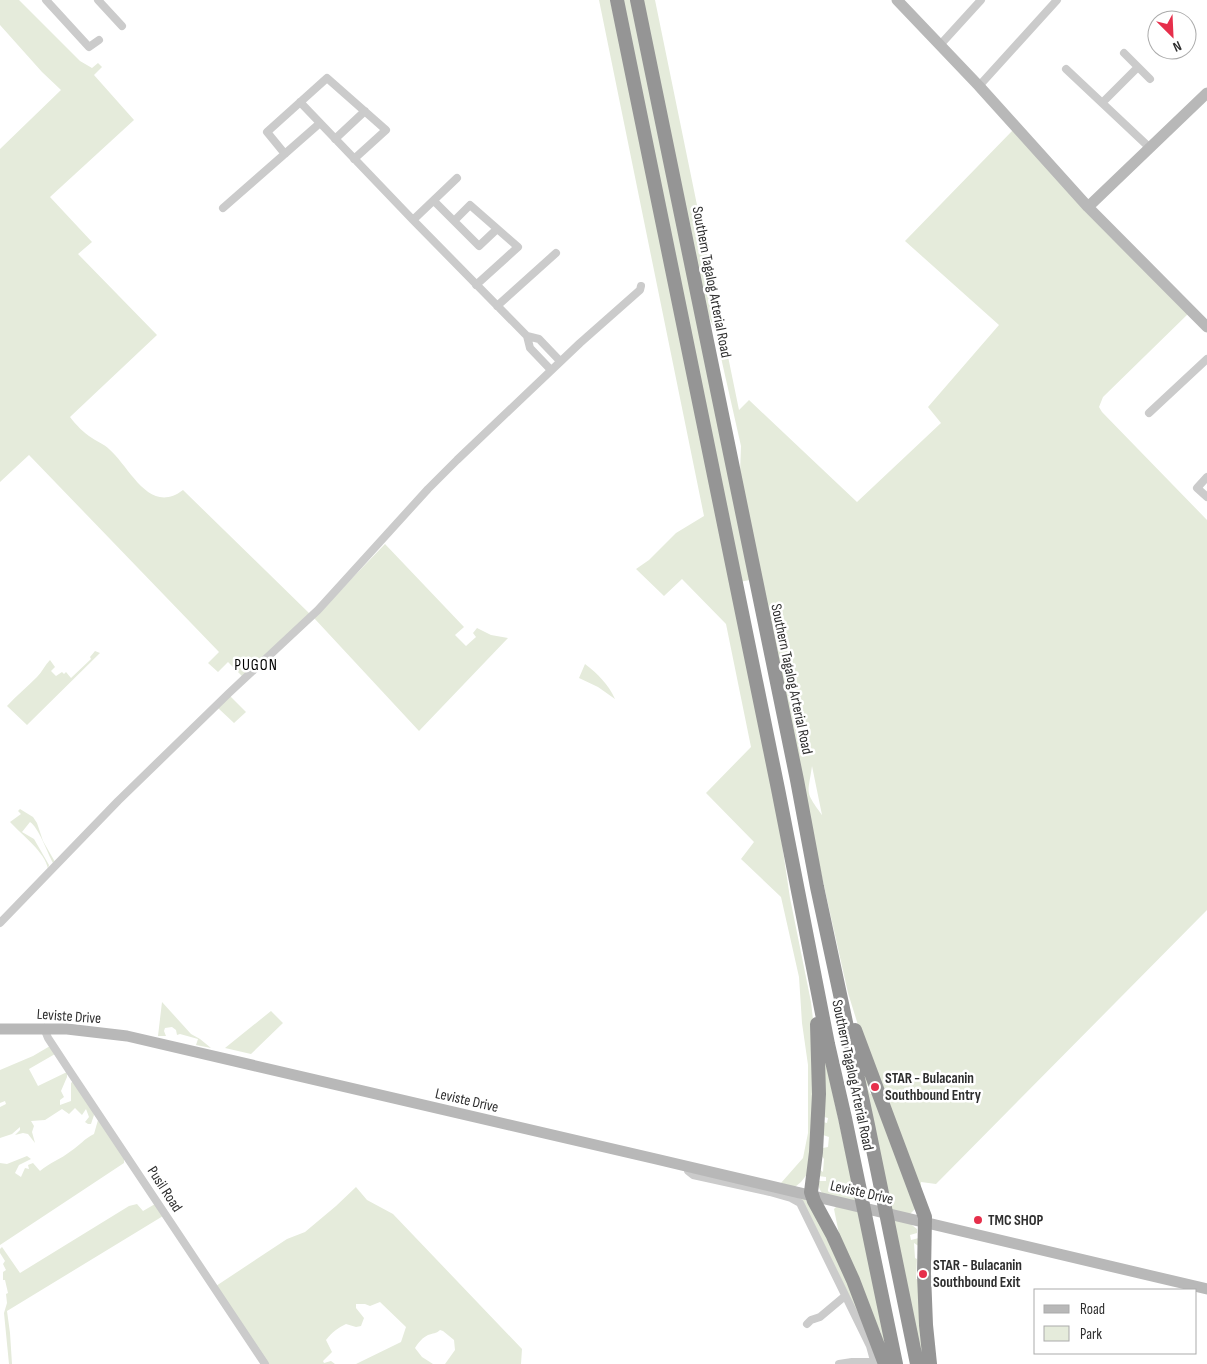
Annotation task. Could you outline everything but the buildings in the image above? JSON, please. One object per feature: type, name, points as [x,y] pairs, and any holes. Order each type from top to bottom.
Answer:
[{"type":"highway","name":"Southern Tagalog Arterial Road","points":[[617,0],[896,1364]]},
{"type":"highway","name":"Southern Tagalog Arterial Road","points":[[637,0],[917,1364]]},
{"type":"highway","points":[[805,924],[819,1058],[818,1122],[812,1196],[842,1256],[878,1364]]},
{"type":"highway","points":[[830,947],[858,1042],[887,1112],[924,1215],[926,1325],[930,1364]]},
{"type":"main road","points":[[897,0],[940,44],[1088,207],[1207,327]]},
{"type":"main road","points":[[1088,207],[1207,93]]},
{"type":"main road","name":"Leviste Drive","points":[[0,1029],[44,1028],[96,1031],[127,1036],[1207,1289]]},
{"type":"street","points":[[46,0],[89,47],[99,40]]},
{"type":"street","points":[[98,0],[122,26]]},
{"type":"street","points":[[940,44],[981,0]]},
{"type":"street","points":[[978,86],[1057,0]]},
{"type":"street","points":[[1124,54],[1150,79]]},
{"type":"street","points":[[1103,102],[1138,67]]},
{"type":"street","points":[[1066,68],[1150,148]]},
{"type":"street","points":[[285,154],[267,132],[327,78],[386,130],[354,159]]},
{"type":"street","points":[[300,102],[527,336],[539,339],[560,361]]},
{"type":"street","points":[[335,139],[365,111]]},
{"type":"street","points":[[223,208],[320,123]]},
{"type":"street","points":[[413,220],[458,178]]},
{"type":"street","points":[[434,200],[479,246],[497,229]]},
{"type":"street","points":[[454,221],[470,205],[518,247],[476,285]]},
{"type":"street","points":[[497,306],[556,253]]},
{"type":"street","points":[[0,924],[118,801],[318,610],[428,489],[560,361],[640,290],[642,286]]},
{"type":"street","points":[[527,336],[530,348],[551,370]]},
{"type":"street","points":[[1149,413],[1207,359]]},
{"type":"street","points":[[1207,477],[1197,488],[1207,497]]},
{"type":"street","name":"Pusil Road","points":[[44,1028],[48,1038],[75,1080],[265,1364]]},
{"type":"street","points":[[688,1167],[688,1171],[693,1175],[770,1192],[792,1198],[798,1202],[814,1230],[878,1364],[852,1362],[839,1364]]},
{"type":"street","points":[[808,1324],[811,1320],[820,1317],[845,1296]]},
{"type":"green space","points":[[0,0],[19,0],[80,61],[92,68],[98,63],[102,67],[94,75],[134,120],[50,197],[92,242],[78,254],[157,335],[70,417],[86,434],[109,449],[141,486],[150,493],[160,497],[171,496],[183,490],[310,614],[242,676],[228,662],[218,672],[208,663],[219,652],[29,455],[0,482],[0,149],[61,90],[42,72],[0,25]]},
{"type":"green space","points":[[599,0],[610,0],[626,70],[776,804],[790,898],[811,1002],[815,1037],[816,1073],[808,1173],[795,1187],[781,1183],[803,1158],[808,1133],[808,1065],[802,1023],[799,977],[781,897],[741,859],[754,842],[706,793],[751,747],[726,624],[682,579],[664,596],[636,569],[649,560],[676,533],[704,516]]},
{"type":"green space","points":[[620,0],[632,0],[750,580],[739,582]]},
{"type":"green space","points":[[641,0],[655,0],[739,410],[749,400],[857,502],[941,423],[928,407],[999,325],[905,241],[1013,130],[1189,313],[1103,397],[1099,407],[1207,520],[1207,910],[936,1184],[921,1182],[921,1193],[863,1041],[848,993],[811,828],[740,474],[741,446],[715,331],[702,300]],"holes":[[[812,766],[822,815],[812,801],[809,792]]]},
{"type":"green space","points":[[385,544],[464,627],[455,635],[466,646],[476,637],[473,633],[477,628],[491,635],[508,638],[419,731],[314,618]]},
{"type":"green space","points":[[95,651],[100,653],[27,725],[7,706],[37,677],[50,660],[55,667],[51,671],[56,676],[66,672],[71,678],[91,659],[90,657]]},
{"type":"green space","points":[[585,664],[602,680],[615,699],[598,687],[579,678]]},
{"type":"green space","points":[[230,696],[246,712],[234,723],[218,708]]},
{"type":"green space","points":[[20,809],[33,817],[37,823],[43,841],[55,862],[53,863],[40,835],[30,822],[22,832],[34,839],[49,865],[48,869],[38,850],[10,822],[21,814],[18,811]]},
{"type":"green space","points":[[162,1002],[191,1034],[211,1048],[196,1045],[198,1039],[180,1034],[177,1035],[176,1030],[172,1027],[165,1028],[166,1036],[158,1036]]},
{"type":"green space","points":[[271,1011],[283,1023],[251,1054],[225,1048]]},
{"type":"green space","points":[[850,1025],[872,1083],[867,1086],[870,1094],[875,1093],[916,1208],[910,1214],[900,1212],[917,1229],[917,1233],[910,1235],[911,1240],[919,1238],[920,1247],[914,1243],[915,1258],[917,1259],[916,1279],[919,1280],[923,1331],[922,1364]]},
{"type":"green space","points":[[50,1046],[55,1054],[29,1069],[38,1086],[67,1072],[67,1077],[61,1091],[64,1097],[60,1100],[60,1105],[71,1101],[71,1083],[73,1081],[93,1110],[94,1115],[91,1124],[85,1122],[89,1117],[86,1109],[82,1115],[75,1108],[69,1114],[62,1109],[45,1120],[31,1121],[34,1126],[32,1132],[35,1143],[28,1134],[15,1135],[20,1130],[20,1127],[12,1134],[0,1138],[0,1107],[6,1104],[5,1101],[0,1103],[0,1070],[33,1056]]},
{"type":"green space","points":[[825,1063],[892,1364],[881,1333],[840,1239],[834,1209],[836,1207],[819,1188],[819,1181],[826,1181],[826,1177],[818,1176],[819,1169],[823,1172],[824,1159],[821,1155],[823,1148],[828,1147],[829,1137],[823,1135],[823,1122],[827,1123],[828,1118],[824,1117]]},
{"type":"green space","points":[[98,1120],[124,1156],[124,1163],[0,1245],[0,1163],[7,1164],[27,1156],[31,1159],[19,1165],[15,1173],[21,1177],[25,1168],[29,1169],[28,1165],[33,1163],[40,1171],[94,1134]]},
{"type":"green space","points":[[356,1187],[367,1200],[393,1214],[522,1349],[521,1364],[445,1364],[455,1350],[454,1340],[440,1330],[424,1337],[415,1348],[422,1357],[433,1364],[356,1364],[401,1342],[406,1327],[380,1302],[370,1306],[356,1304],[356,1308],[364,1318],[361,1326],[356,1327],[346,1324],[335,1330],[326,1340],[332,1352],[323,1361],[324,1363],[331,1361],[335,1364],[267,1364],[216,1286],[287,1239],[305,1232]]},
{"type":"green space","points":[[796,1197],[805,1199],[817,1214],[829,1236],[881,1364]]},
{"type":"green space","points":[[137,1204],[143,1211],[155,1204],[163,1216],[7,1311],[12,1364],[9,1364],[4,1313],[7,1303],[6,1294],[8,1293],[5,1280],[3,1280],[3,1272],[6,1270],[3,1264],[5,1261],[0,1253],[0,1249],[2,1247],[20,1273],[129,1206]]},
{"type":"place","name":"STAR - Bulacanin Southbound Entry","points":[[875,1087]]},
{"type":"place","name":"TMC SHOP","points":[[978,1220]]},
{"type":"place","name":"STAR - Bulacanin Southbound Exit","points":[[923,1274]]},
{"type":"district","name":"PUGON","points":[[256,664]]}]
